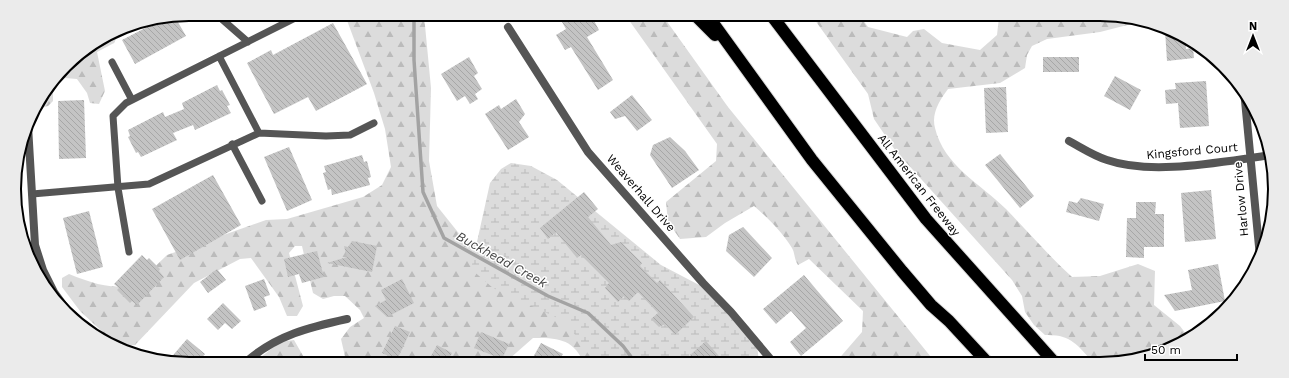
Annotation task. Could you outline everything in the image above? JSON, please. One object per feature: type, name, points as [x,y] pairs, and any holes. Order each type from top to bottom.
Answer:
[{"type":"highway","points":[[701,21],[734,53]]},
{"type":"highway","points":[[712,21],[812,160],[931,305],[949,321],[982,357]]},
{"type":"highway","name":"All American Freeway","points":[[778,21],[926,219],[1050,357]]},
{"type":"street","name":"Weaverhall Drive","points":[[508,27],[588,152],[703,283],[731,312],[768,357]]},
{"type":"street","name":"Harlow Drive","points":[[1245,106],[1259,244]]},
{"type":"street","points":[[29,139],[35,246],[43,270],[49,282]]},
{"type":"street","name":"Kingsford Court","points":[[1069,141],[1108,161],[1142,167],[1175,166],[1265,157]]},
{"type":"street","points":[[252,357],[269,344],[284,336],[308,327],[348,319]]},
{"type":"lane","points":[[224,21],[248,42]]},
{"type":"lane","points":[[129,252],[118,188],[113,116],[126,103],[289,21]]},
{"type":"lane","points":[[219,56],[260,133]]},
{"type":"lane","points":[[112,62],[132,100]]},
{"type":"lane","points":[[32,194],[118,188],[149,184],[232,144],[260,133],[326,136],[350,135],[374,123]]},
{"type":"lane","points":[[232,144],[262,201]]},
{"type":"green space","points":[[347,21],[425,21],[431,88],[429,161],[437,206],[461,236],[502,255],[666,357],[581,357],[574,348],[562,341],[549,338],[533,338],[512,357],[345,357],[341,339],[350,327],[364,318],[360,310],[345,296],[334,296],[323,299],[313,293],[302,246],[295,246],[289,253],[303,306],[297,316],[287,316],[279,297],[251,258],[240,259],[194,283],[135,345],[129,346],[104,334],[80,311],[62,287],[62,278],[69,274],[101,285],[134,287],[167,255],[266,220],[287,219],[363,197],[382,185],[391,167],[385,129],[374,93]]},
{"type":"green space","points":[[630,21],[667,21],[728,107],[931,357],[840,357],[862,332],[863,311],[809,259],[798,265],[793,250],[784,236],[754,206],[725,223],[706,237],[680,239],[668,222],[666,202],[716,161],[717,144]]},
{"type":"green space","points":[[816,21],[864,21],[868,27],[907,37],[913,31],[924,29],[942,43],[980,50],[997,35],[999,21],[1111,21],[1132,24],[1100,32],[1047,39],[1032,46],[1027,55],[1025,68],[1000,83],[948,89],[935,112],[935,128],[946,153],[955,164],[1006,209],[1072,277],[1100,276],[1138,264],[1155,271],[1154,305],[1180,326],[1185,333],[1174,340],[1154,348],[1133,354],[1111,357],[1088,357],[1073,342],[1061,336],[1045,335],[1034,325],[1025,312],[1022,296],[1012,280],[895,150],[874,119],[868,94]]},
{"type":"green space","points":[[117,37],[114,43],[97,52],[105,91],[99,104],[90,103],[87,93],[77,79],[62,79],[78,63],[96,49]]},
{"type":"green space","points":[[54,89],[53,101],[48,106],[43,107]]},
{"type":"green space","points":[[511,163],[531,166],[557,180],[661,265],[722,297],[750,328],[757,345],[758,357],[590,357],[566,322],[493,288],[471,269],[490,183],[501,169]]},
{"type":"green space","points":[[294,340],[304,357],[261,357],[280,342]]},
{"type":"building","points":[[177,21],[186,36],[135,64],[122,40],[149,26]]},
{"type":"building","points":[[561,21],[594,21],[599,30],[587,37],[613,80],[598,90],[571,47],[565,50],[556,35],[566,29]]},
{"type":"building","points":[[333,23],[367,84],[316,111],[308,97],[274,114],[247,63],[271,50],[273,55]]},
{"type":"building","points":[[1165,35],[1186,45],[1186,49],[1193,49],[1194,58],[1167,61]]},
{"type":"building","points":[[469,57],[478,73],[474,76],[482,89],[475,94],[478,99],[470,104],[465,96],[457,101],[441,74]]},
{"type":"building","points":[[1043,57],[1079,57],[1079,72],[1043,72]]},
{"type":"building","points":[[1115,76],[1141,90],[1130,110],[1104,96]]},
{"type":"building","points":[[1206,81],[1209,126],[1180,128],[1178,103],[1166,104],[1165,90],[1176,89],[1175,83]]},
{"type":"building","points":[[217,85],[220,91],[222,90],[230,105],[227,106],[231,113],[195,130],[193,125],[173,133],[177,140],[141,157],[138,152],[136,153],[128,137],[130,136],[128,130],[163,112],[165,117],[184,109],[182,103]]},
{"type":"building","points":[[1006,87],[1008,132],[986,133],[984,88]]},
{"type":"building","points":[[632,95],[652,120],[637,131],[625,116],[615,119],[610,112]]},
{"type":"building","points":[[516,99],[525,114],[519,122],[529,137],[508,150],[485,114],[499,105],[501,109]]},
{"type":"building","points":[[84,100],[86,158],[59,159],[58,101]]},
{"type":"building","points":[[670,137],[685,151],[699,170],[672,188],[650,155],[653,145]]},
{"type":"building","points":[[289,147],[312,200],[287,211],[264,157]]},
{"type":"building","points":[[1000,154],[1034,196],[1020,208],[985,165]]},
{"type":"building","points":[[362,155],[364,162],[367,161],[371,177],[368,178],[370,185],[332,195],[331,189],[328,190],[323,173],[326,172],[324,166]]},
{"type":"building","points":[[213,175],[241,225],[180,260],[152,209]]},
{"type":"building","points":[[1211,190],[1216,239],[1185,242],[1181,193]]},
{"type":"building","points":[[584,192],[598,209],[588,217],[611,245],[621,242],[642,263],[640,266],[657,283],[660,280],[694,317],[675,335],[665,324],[659,327],[651,319],[658,313],[638,292],[629,301],[624,296],[618,302],[605,288],[609,283],[581,255],[577,258],[556,232],[548,239],[540,228]]},
{"type":"building","points":[[1081,198],[1104,204],[1099,221],[1066,212],[1069,201],[1077,203]]},
{"type":"building","points":[[1136,202],[1156,202],[1155,214],[1164,214],[1164,247],[1144,247],[1144,258],[1126,257],[1127,218],[1136,218]]},
{"type":"building","points":[[89,211],[103,267],[77,274],[63,218]]},
{"type":"building","points":[[743,227],[772,258],[754,277],[726,251],[729,235]]},
{"type":"building","points":[[352,241],[377,246],[372,272],[327,263],[347,257],[344,246],[348,247]]},
{"type":"building","points":[[317,251],[324,277],[302,283],[299,274],[288,277],[284,259]]},
{"type":"building","points":[[142,255],[147,260],[149,258],[160,269],[159,271],[164,277],[137,305],[132,301],[130,303],[117,290],[119,288],[114,284]]},
{"type":"building","points":[[1218,264],[1225,301],[1175,311],[1164,295],[1192,290],[1188,270]]},
{"type":"building","points":[[217,269],[226,280],[208,293],[200,282]]},
{"type":"building","points":[[804,275],[843,321],[801,356],[790,342],[806,328],[791,311],[776,324],[763,309]]},
{"type":"building","points":[[264,279],[270,295],[264,297],[267,306],[254,311],[245,286]]},
{"type":"building","points":[[402,279],[414,303],[387,317],[375,306],[386,300],[381,290]]},
{"type":"building","points":[[223,303],[241,321],[232,329],[225,323],[218,330],[207,319]]},
{"type":"building","points":[[395,326],[410,332],[398,357],[391,357],[382,353]]},
{"type":"building","points":[[481,332],[509,344],[503,357],[497,357],[474,348]]},
{"type":"building","points":[[187,339],[205,354],[202,357],[172,356]]},
{"type":"building","points":[[706,341],[720,357],[692,357],[690,355]]},
{"type":"building","points":[[541,343],[563,354],[561,357],[533,357]]},
{"type":"building","points":[[437,345],[452,353],[450,357],[431,357]]},
{"type":"waterway","name":"Buckhead Creek","points":[[414,21],[414,60],[423,192],[444,238],[548,296],[588,313],[623,346],[631,357]]}]
